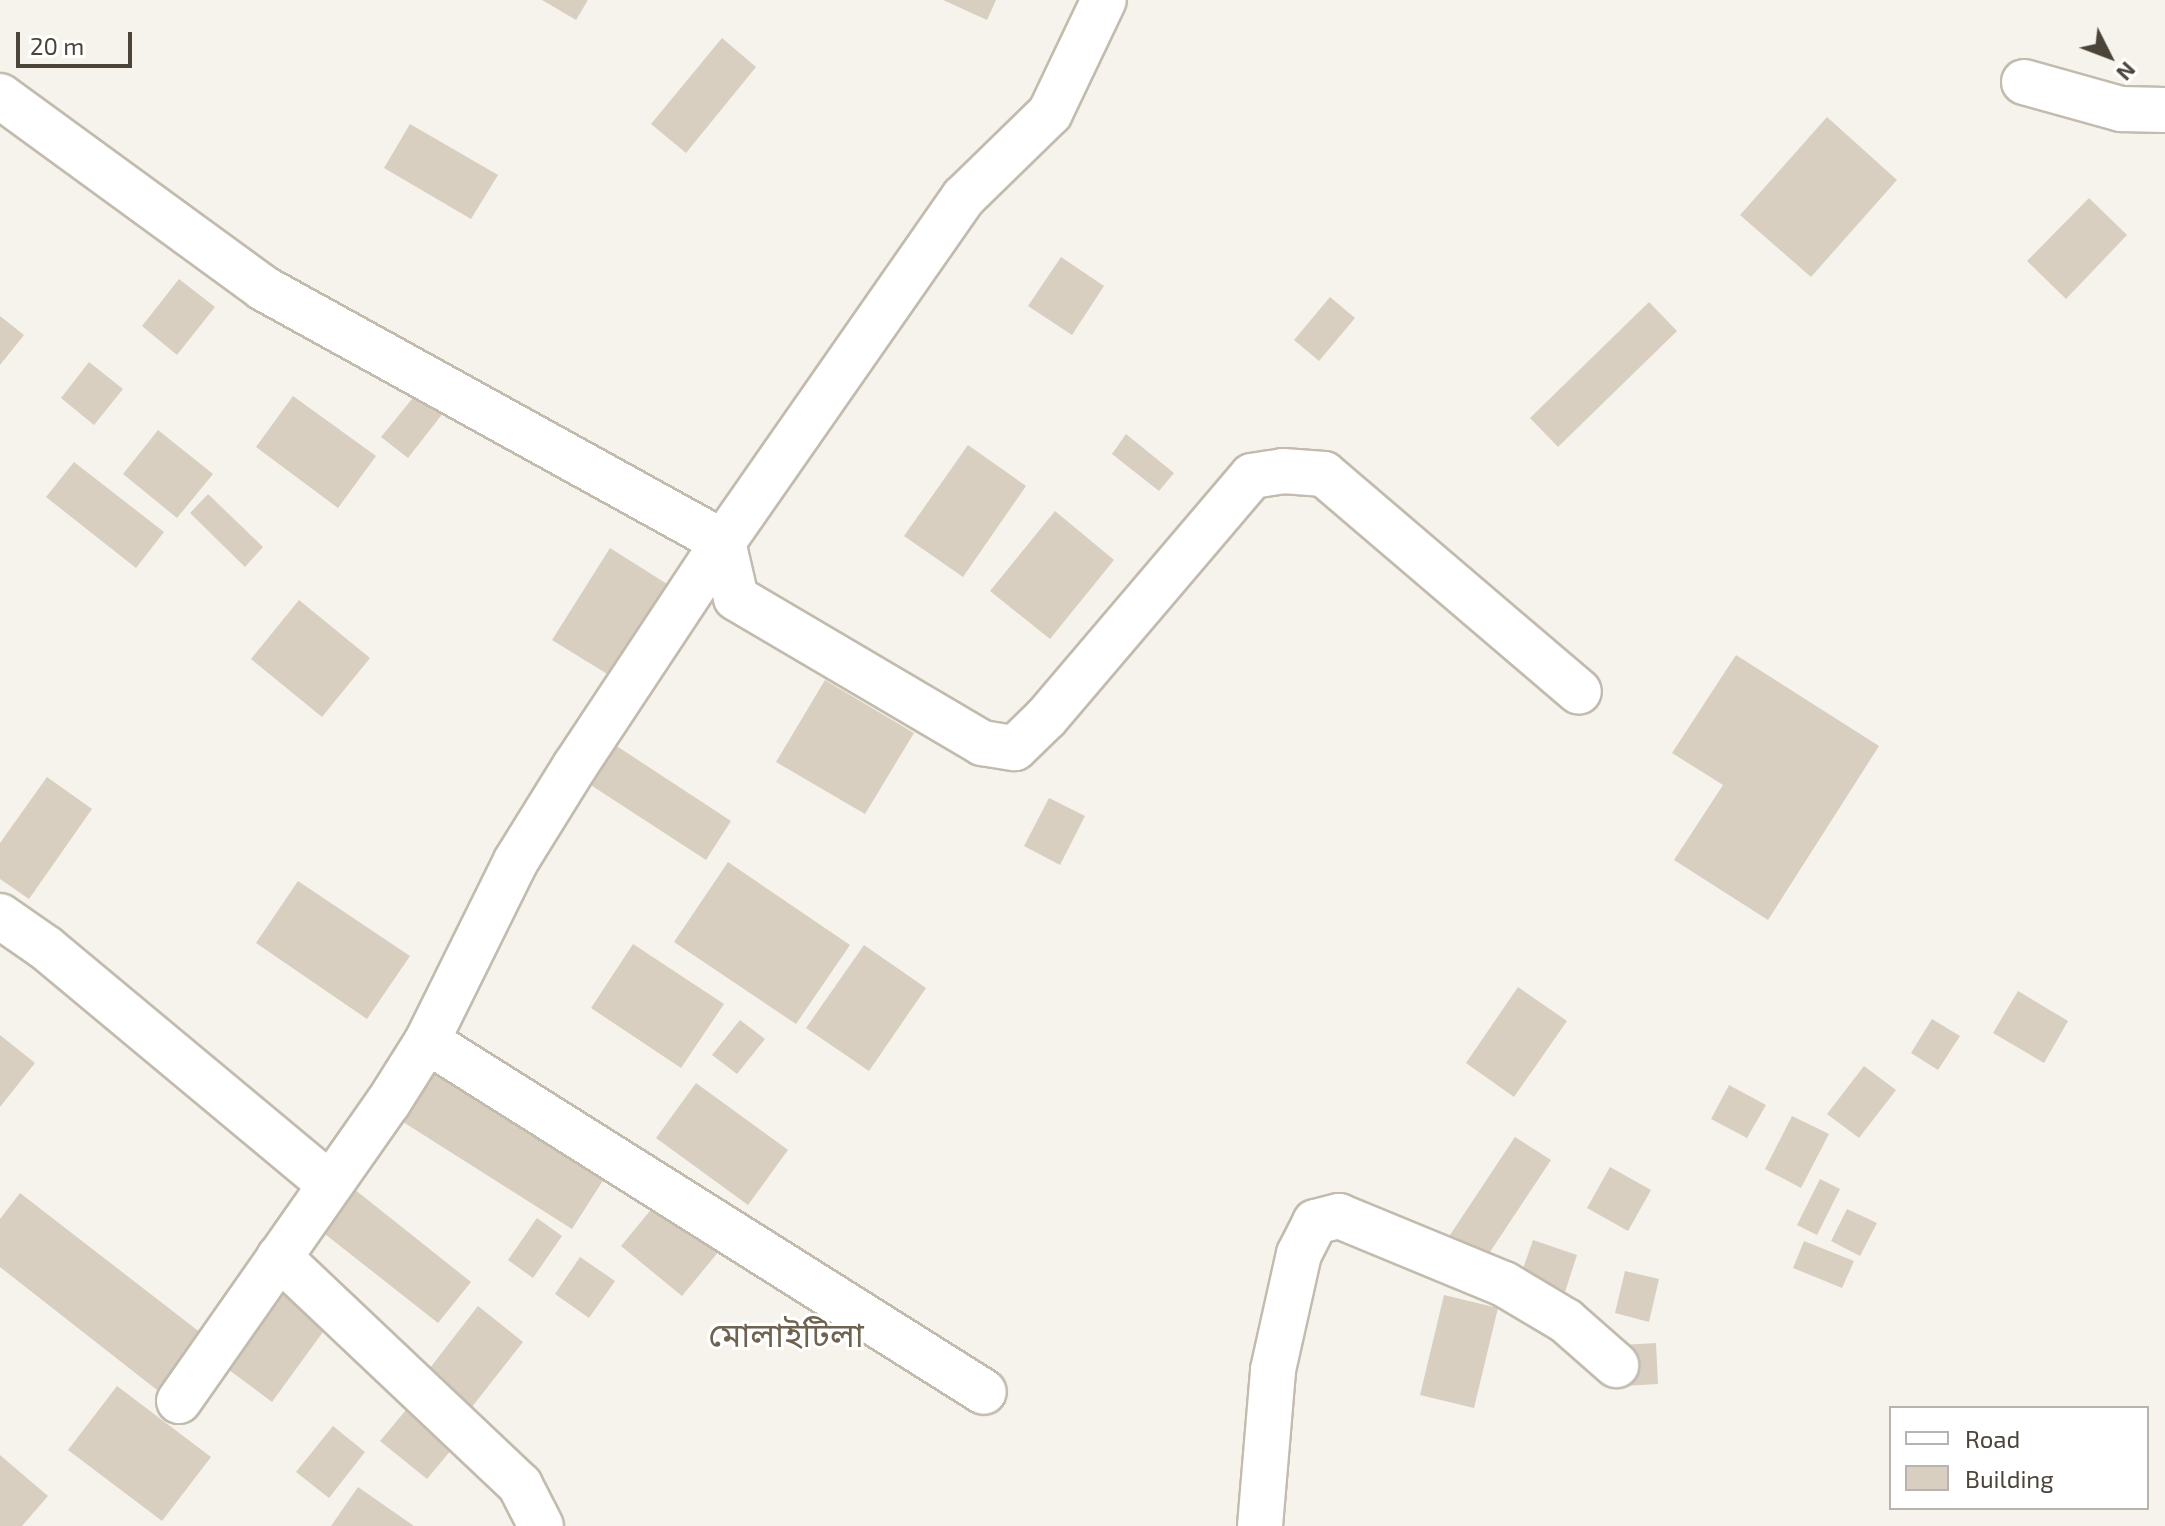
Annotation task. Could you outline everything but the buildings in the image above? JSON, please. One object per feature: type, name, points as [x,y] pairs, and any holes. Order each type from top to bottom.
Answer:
[{"type":"street","points":[[179,1401],[388,1103],[427,1041],[516,861],[723,542],[964,197],[1050,113],[1104,0]]},
{"type":"street","points":[[2024,82],[2121,109],[2165,110]]},
{"type":"street","points":[[0,96],[263,288],[723,542],[736,598],[982,743],[1015,748],[1046,718],[1252,476],[1283,471],[1324,474],[1579,692]]},
{"type":"street","points":[[0,916],[46,948],[329,1184]]},
{"type":"street","points":[[427,1041],[984,1392]]},
{"type":"street","points":[[1260,1526],[1273,1370],[1299,1254],[1315,1222],[1339,1216],[1504,1284],[1566,1321],[1616,1365]]},
{"type":"street","points":[[279,1257],[520,1485],[541,1526]]},
{"type":"district","name":"মোলাইটিলা","points":[[786,1334]]}]
